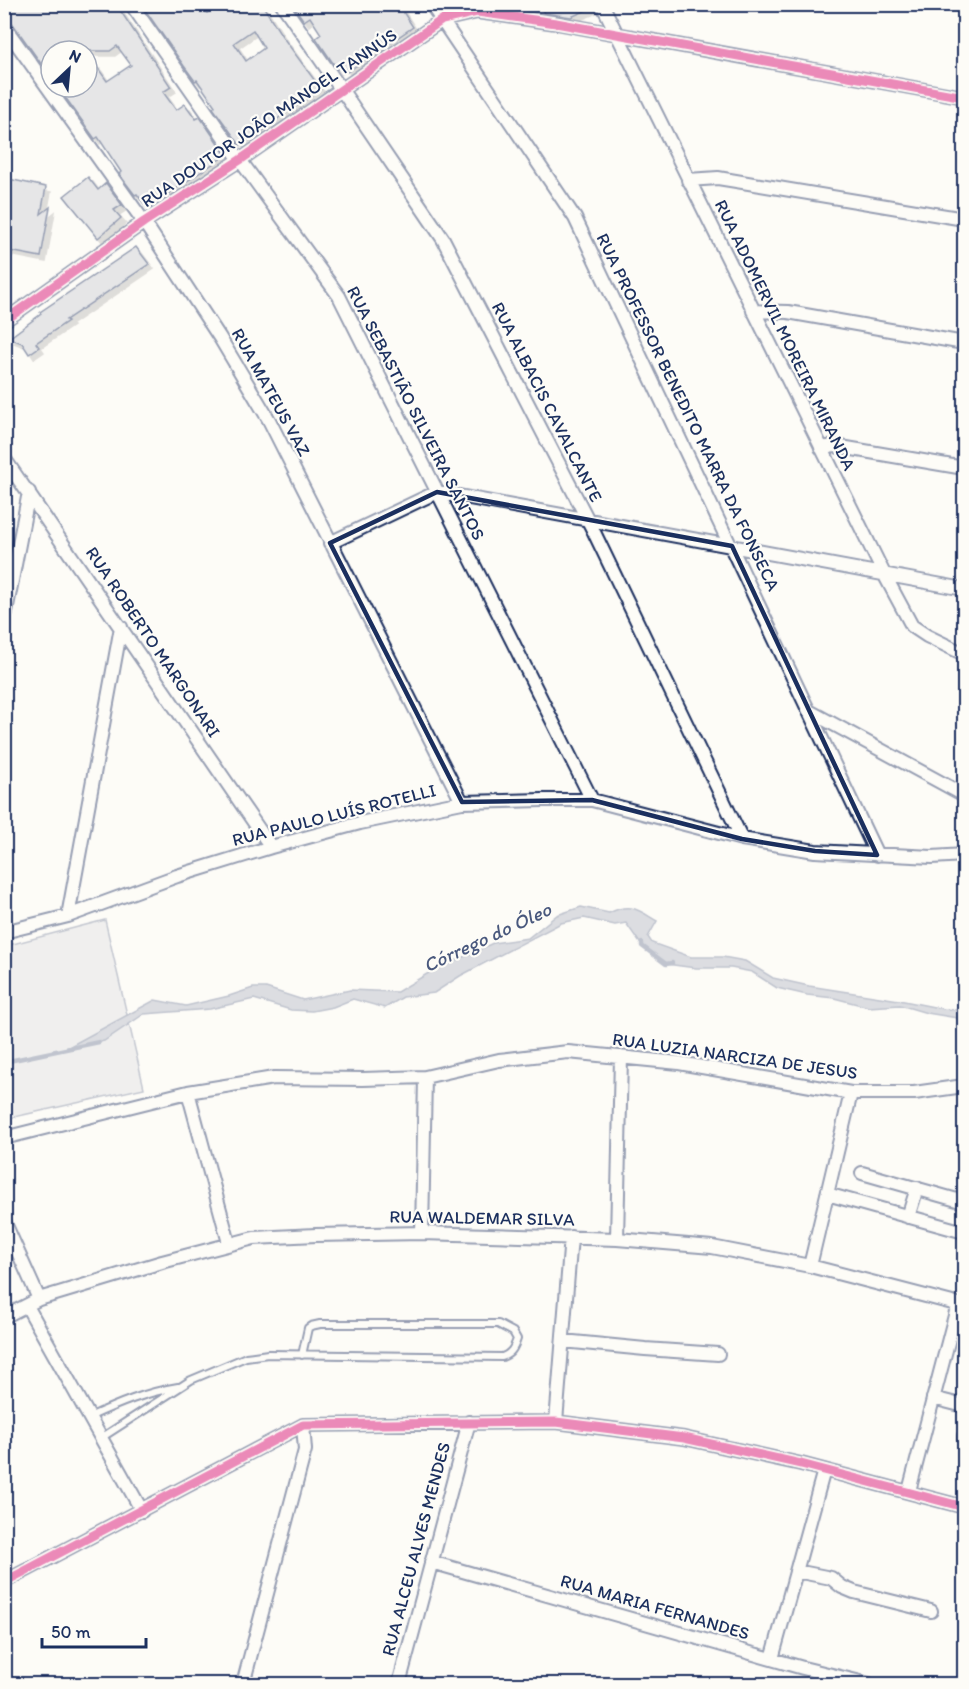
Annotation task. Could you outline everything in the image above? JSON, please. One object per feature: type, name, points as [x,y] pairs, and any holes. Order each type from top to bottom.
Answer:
[{"type":"street","name":"RUA SEBASTIÃO SILVEIRA SANTOS","points":[[131,4],[339,296],[592,800]]},
{"type":"street","name":"RUA ALBACIS CAVALCANTE","points":[[282,4],[443,238],[587,519],[742,839]]},
{"type":"street","name":"RUA PROFESSOR BENEDITO MARRA DA FONSECA","points":[[431,4],[575,218],[877,855]]},
{"type":"street","name":"RUA ADOMERVIL MOREIRA MIRANDA","points":[[602,4],[821,448],[912,626],[964,654]]},
{"type":"street","name":"RUA DOUTOR JOÃO MANOEL TANNÚS","points":[[4,321],[144,222],[240,160],[442,20],[477,12],[556,23],[964,97]]},
{"type":"street","name":"RUA MATEUS VAZ","points":[[4,27],[144,222],[220,338],[269,420],[462,802]]},
{"type":"street","points":[[688,180],[718,178],[964,219]]},
{"type":"street","points":[[753,311],[788,312],[964,344]]},
{"type":"street","points":[[821,448],[836,446],[964,468]]},
{"type":"street","name":"RUA ROBERTO MARGONARI","points":[[4,458],[271,847]]},
{"type":"street","points":[[4,622],[29,492]]},
{"type":"street","points":[[330,543],[437,492],[964,590]]},
{"type":"street","points":[[68,916],[122,627]]},
{"type":"street","points":[[810,712],[964,795]]},
{"type":"street","name":"RUA PAULO LUÍS ROTELLI","points":[[4,932],[68,916],[177,876],[271,847],[360,824],[462,802],[592,800],[742,839],[815,851],[932,857],[964,855]]},
{"type":"street","name":"RUA LUZIA NARCIZA DE JESUS","points":[[4,1138],[188,1092],[274,1078],[425,1077],[499,1060],[568,1052],[679,1063],[851,1093],[914,1093],[964,1086]]},
{"type":"street","points":[[617,1239],[621,1057]]},
{"type":"street","points":[[423,1233],[425,1077]]},
{"type":"street","points":[[188,1092],[229,1243]]},
{"type":"street","points":[[810,1266],[851,1093]]},
{"type":"street","points":[[862,1173],[964,1202]]},
{"type":"street","points":[[908,1217],[917,1188]]},
{"type":"street","points":[[827,1194],[964,1232]]},
{"type":"street","points":[[4,1221],[39,1299]]},
{"type":"street","name":"RUA WALDEMAR SILVA","points":[[4,1317],[39,1299],[229,1243],[254,1238],[423,1233],[617,1239],[712,1246],[810,1266],[961,1305]]},
{"type":"street","points":[[556,1422],[571,1237]]},
{"type":"street","points":[[909,1491],[933,1398],[961,1305]]},
{"type":"street","points":[[27,1306],[142,1511]]},
{"type":"street","points":[[563,1341],[718,1354]]},
{"type":"street","points":[[933,1398],[964,1406]]},
{"type":"street","name":"RUA ALCEU ALVES MENDES","points":[[399,1684],[469,1422]]},
{"type":"street","points":[[4,1582],[303,1425],[556,1422],[684,1438],[824,1470],[964,1507]]},
{"type":"street","points":[[243,1684],[304,1450],[303,1425]]},
{"type":"street","points":[[772,1659],[824,1470]]},
{"type":"street","name":"RUA MARIA FERNANDES","points":[[431,1562],[772,1659],[869,1684]]},
{"type":"street","points":[[796,1571],[831,1578],[854,1592],[931,1611]]},
{"type":"lane","points":[[101,1438],[182,1386],[246,1357],[268,1354],[302,1355],[502,1357],[508,1355],[514,1348],[517,1339],[513,1332],[498,1324],[320,1324],[308,1328],[302,1355]]},
{"type":"lane","points":[[89,1417],[134,1397],[182,1386]]},
{"type":"highlighted area","points":[[437,492],[732,546],[877,855],[815,851],[742,839],[592,800],[462,802],[330,543]]},
{"type":"shaded area","points":[[581,907],[609,913],[623,908],[639,911],[657,921],[648,937],[652,943],[691,957],[723,957],[745,961],[773,978],[809,986],[944,1009],[956,1010],[964,1004],[964,1019],[927,1013],[900,1005],[869,1007],[834,998],[807,995],[777,988],[752,972],[731,968],[696,968],[666,964],[642,946],[626,923],[615,925],[584,918],[561,923],[460,976],[434,993],[403,997],[385,1008],[353,999],[333,1007],[312,1011],[291,1010],[254,999],[210,1009],[144,1014],[104,1041],[63,1050],[155,1000],[186,1006],[253,988],[266,988],[303,1000],[350,990],[397,992],[427,974],[493,943],[528,938],[557,915]]},
{"type":"shaded area","points":[[105,920],[144,1088],[5,1119],[5,946]]},
{"type":"building","points":[[4,4],[116,4],[171,87],[163,92],[176,110],[185,104],[196,119],[200,117],[226,155],[147,208],[119,174],[121,172],[98,137],[95,139],[66,99],[99,99],[99,70],[107,81],[131,65],[117,46],[110,51],[99,51],[99,39],[39,39],[39,61],[11,21],[4,18]]},
{"type":"building","points":[[141,4],[201,4],[207,13],[219,4],[262,4],[282,36],[321,89],[240,145],[213,108],[215,106],[197,80],[195,81]],"holes":[[[253,30],[264,48],[246,61],[234,43]]]},
{"type":"building","points":[[292,4],[398,4],[413,27],[347,72],[343,66],[337,69],[316,38],[321,34],[310,17],[304,21]]},
{"type":"building","points":[[539,4],[594,4],[594,7],[571,17],[544,13]]},
{"type":"building","points":[[88,177],[98,190],[106,183],[122,205],[114,210],[121,218],[98,238],[64,196]]},
{"type":"building","points":[[4,178],[46,187],[41,214],[50,207],[41,257],[4,250]]},
{"type":"building","points":[[136,247],[149,264],[66,320],[68,321],[36,343],[39,347],[29,354],[22,343],[9,338],[41,314],[40,312]]},
{"type":"waterway","name":"Córrego do Óleo","points":[[642,943],[642,946],[666,964],[672,963]]},
{"type":"waterway","name":"Córrego do Óleo","points":[[4,1062],[99,1042]]},
{"type":"cycle path","points":[[4,321],[144,222],[240,160],[442,20],[477,12],[556,23],[964,97]]},
{"type":"cycle path","points":[[4,1582],[303,1425],[556,1422],[684,1438],[801,1464],[964,1507]]}]
